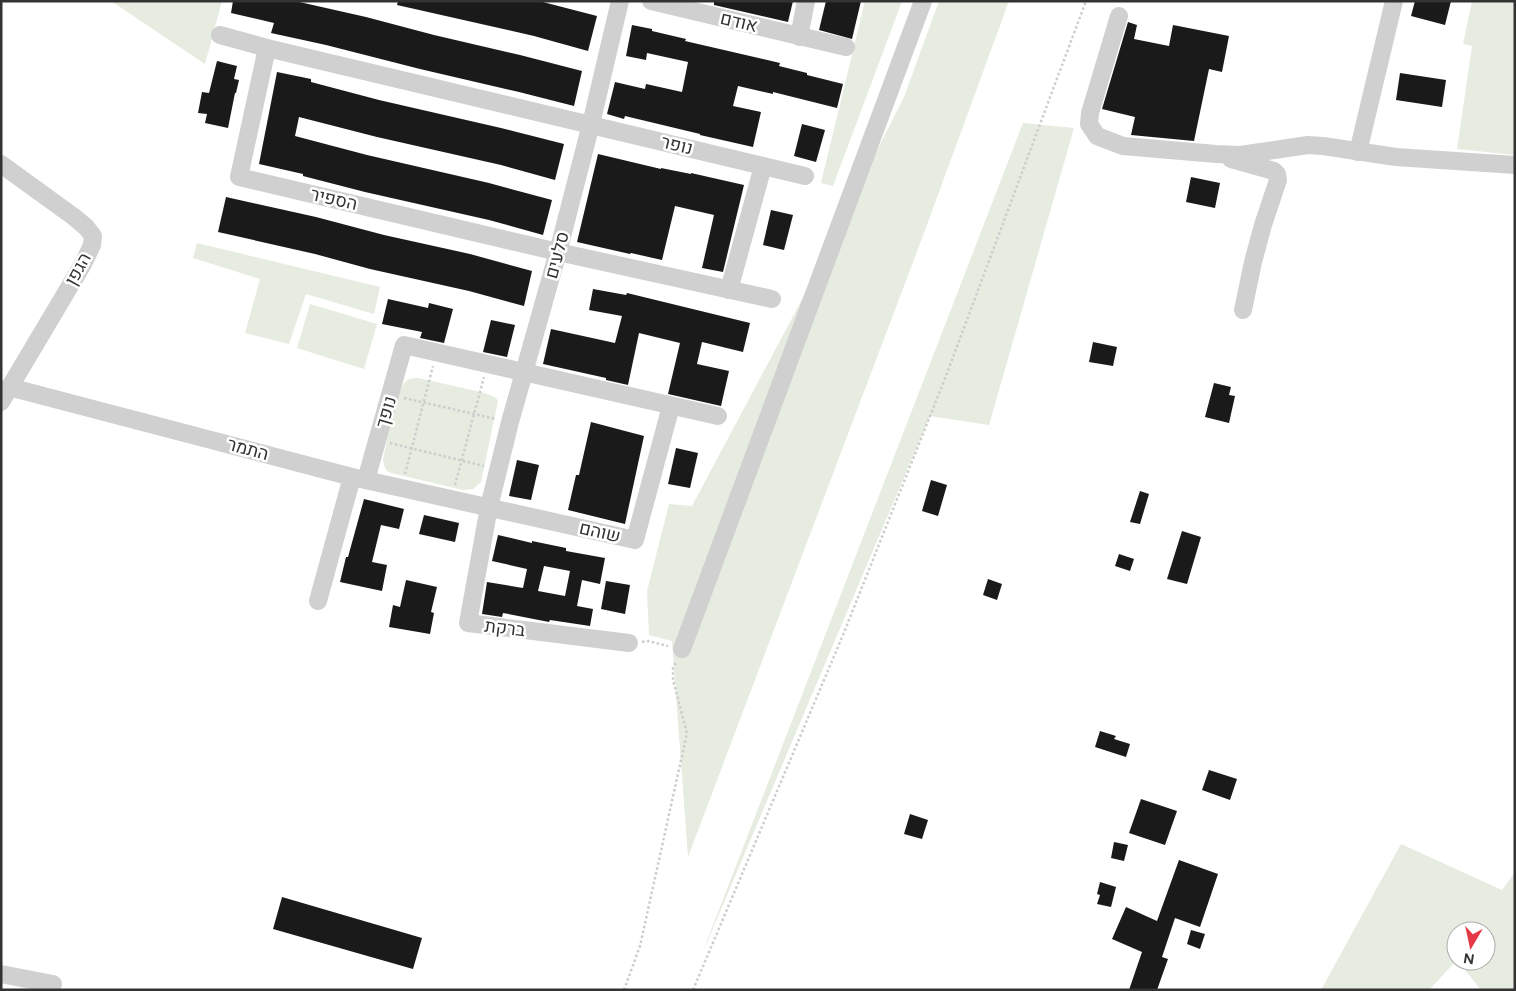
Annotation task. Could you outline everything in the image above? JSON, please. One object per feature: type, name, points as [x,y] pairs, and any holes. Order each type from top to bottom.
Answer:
[{"type":"street","name":"סלעים","points":[[489,507],[510,422],[558,252],[620,1]]},
{"type":"street","name":"אודם","points":[[651,1],[846,47]]},
{"type":"street","points":[[798,37],[806,1]]},
{"type":"street","points":[[682,649],[923,1]]},
{"type":"street","points":[[1358,152],[1394,1]]},
{"type":"street","points":[[1119,16],[1090,113],[1089,124],[1097,136],[1124,146],[1216,154],[1240,155],[1308,146],[1323,146],[1396,157],[1515,165]]},
{"type":"street","points":[[220,35],[267,48],[591,124]]},
{"type":"street","name":"הספיר","points":[[267,48],[239,177],[558,252]]},
{"type":"street","name":"נופר","points":[[591,124],[805,176]]},
{"type":"street","points":[[1216,154],[1274,171],[1277,174],[1277,187],[1263,225],[1253,262],[1244,310]]},
{"type":"street","name":"הגפן","points":[[1,164],[74,217],[93,236],[92,245],[82,264],[5,394]]},
{"type":"street","points":[[729,290],[763,166]]},
{"type":"street","points":[[558,252],[772,299]]},
{"type":"street","name":"נופך","points":[[318,601],[359,478],[378,440],[404,345],[437,352]]},
{"type":"street","points":[[437,352],[718,416]]},
{"type":"street","name":"התמר","points":[[5,394],[489,507]]},
{"type":"street","name":"שוהם","points":[[489,507],[635,540],[671,406]]},
{"type":"street","name":"ברקת","points":[[489,507],[468,624],[629,643]]},
{"type":"street","points":[[1,974],[53,984]]},
{"type":"path","points":[[693,990],[843,635],[942,385],[1086,1]]},
{"type":"path","points":[[402,488],[437,352]]},
{"type":"path","points":[[451,499],[488,364]]},
{"type":"path","points":[[391,395],[510,422]]},
{"type":"path","points":[[378,440],[498,469]]},
{"type":"path","points":[[624,990],[640,946],[687,733],[673,680],[673,668],[682,649],[648,641],[629,643]]},
{"type":"shaded area","points":[[111,1],[222,1],[205,64]]},
{"type":"shaded area","points":[[865,1],[902,1],[833,186],[821,183]]},
{"type":"shaded area","points":[[939,1],[1009,1],[921,241],[688,857],[672,641],[649,635],[647,591],[669,504],[692,506],[798,307],[904,97]]},
{"type":"shaded area","points":[[1472,1],[1515,1],[1515,155],[1457,149],[1472,46],[1463,44]]},
{"type":"shaded area","points":[[1023,123],[1074,128],[989,425],[930,416],[700,959]]},
{"type":"shaded area","points":[[197,243],[380,287],[374,314],[306,294],[289,344],[245,333],[260,279],[193,258]]},
{"type":"shaded area","points":[[310,304],[377,324],[364,369],[297,348]]},
{"type":"shaded area","points":[[418,378],[485,393],[496,398],[498,401],[481,482],[473,489],[463,490],[391,473],[385,468],[383,460],[399,394],[406,381]]},
{"type":"shaded area","points":[[1401,844],[1502,890],[1515,872],[1515,990],[1481,990],[1466,971],[1496,971],[1496,921],[1446,921],[1447,971],[1429,990],[1321,990]]},
{"type":"building","points":[[233,1],[295,1],[582,71],[574,106],[271,33],[274,23],[231,13]]},
{"type":"building","points":[[398,1],[539,1],[597,16],[588,51],[534,36],[397,5]]},
{"type":"building","points":[[714,1],[793,1],[788,22],[714,5]]},
{"type":"building","points":[[826,1],[861,1],[852,39],[819,30]]},
{"type":"building","points":[[1415,1],[1451,1],[1445,25],[1411,16]]},
{"type":"building","points":[[1128,22],[1137,25],[1134,39],[1169,46],[1173,25],[1229,36],[1222,72],[1209,69],[1194,141],[1131,135],[1135,117],[1102,109]]},
{"type":"building","points":[[632,25],[686,39],[685,41],[780,63],[779,66],[843,84],[837,108],[773,92],[773,94],[738,86],[733,106],[761,112],[753,147],[625,116],[624,119],[607,114],[615,82],[645,89],[646,84],[682,92],[688,62],[647,53],[646,60],[626,56]]},
{"type":"building","points":[[217,61],[237,66],[234,79],[239,80],[228,128],[205,123],[207,114],[198,113],[202,92],[209,93]]},
{"type":"building","points":[[277,72],[311,79],[311,82],[379,100],[564,144],[555,180],[501,165],[299,117],[295,136],[552,200],[543,235],[259,164]]},
{"type":"building","points":[[1400,73],[1446,80],[1442,107],[1396,100]]},
{"type":"building","points":[[802,124],[825,130],[816,162],[794,156]]},
{"type":"building","points":[[598,154],[661,169],[691,173],[744,185],[723,272],[702,268],[714,215],[675,206],[662,260],[577,242]]},
{"type":"building","points":[[1191,177],[1220,183],[1215,208],[1186,202]]},
{"type":"building","points":[[226,197],[470,254],[532,271],[524,306],[469,291],[218,232]]},
{"type":"building","points":[[771,210],[793,215],[784,250],[763,245]]},
{"type":"building","points":[[593,289],[626,295],[627,293],[750,323],[743,352],[702,342],[697,364],[729,371],[721,406],[668,394],[680,343],[639,333],[628,385],[606,380],[606,378],[543,364],[551,329],[615,343],[622,316],[589,310]]},
{"type":"building","points":[[388,299],[428,308],[429,303],[453,309],[444,343],[420,338],[422,332],[382,324]]},
{"type":"building","points":[[491,320],[515,325],[507,357],[483,352]]},
{"type":"building","points":[[1093,342],[1117,347],[1113,366],[1089,362]]},
{"type":"building","points":[[1214,383],[1231,387],[1229,395],[1235,396],[1229,423],[1205,417]]},
{"type":"building","points":[[591,422],[644,436],[625,524],[568,510],[576,475],[579,475]]},
{"type":"building","points":[[676,448],[698,453],[690,488],[668,484]]},
{"type":"building","points":[[517,460],[539,465],[531,500],[509,496]]},
{"type":"building","points":[[931,480],[947,485],[938,516],[922,511]]},
{"type":"building","points":[[1140,491],[1149,494],[1140,524],[1130,522]]},
{"type":"building","points":[[364,499],[404,509],[399,529],[381,525],[372,562],[387,565],[382,591],[340,582]]},
{"type":"building","points":[[424,515],[459,523],[455,542],[419,534]]},
{"type":"building","points":[[1182,531],[1201,537],[1187,584],[1167,579]]},
{"type":"building","points":[[498,535],[566,548],[566,551],[605,558],[600,584],[582,580],[577,606],[593,609],[590,626],[550,620],[549,622],[503,613],[502,617],[482,614],[487,582],[523,588],[527,569],[492,561]],"holes":[[[544,566],[570,571],[565,596],[538,591]]]},
{"type":"building","points":[[1119,554],[1134,559],[1130,571],[1115,566]]},
{"type":"building","points":[[988,579],[1002,584],[997,600],[983,595]]},
{"type":"building","points":[[406,580],[437,587],[431,612],[434,613],[430,634],[389,627],[393,605],[400,607]]},
{"type":"building","points":[[606,581],[630,585],[625,614],[601,609]]},
{"type":"building","points":[[1100,731],[1116,736],[1114,739],[1130,744],[1126,757],[1095,747]]},
{"type":"building","points":[[1209,770],[1237,779],[1230,800],[1202,790]]},
{"type":"building","points":[[1141,799],[1177,811],[1165,845],[1129,833]]},
{"type":"building","points":[[910,814],[928,820],[922,839],[904,834]]},
{"type":"building","points":[[1114,842],[1128,845],[1124,861],[1111,858]]},
{"type":"building","points":[[1179,860],[1218,874],[1200,927],[1175,918],[1162,957],[1168,959],[1157,990],[1129,990],[1142,952],[1112,939],[1126,907],[1157,921]]},
{"type":"building","points":[[1100,882],[1116,887],[1111,907],[1097,904],[1100,895],[1097,894]]},
{"type":"building","points":[[282,897],[422,938],[413,969],[273,929]]},
{"type":"building","points":[[1191,930],[1205,934],[1200,949],[1187,944]]}]
